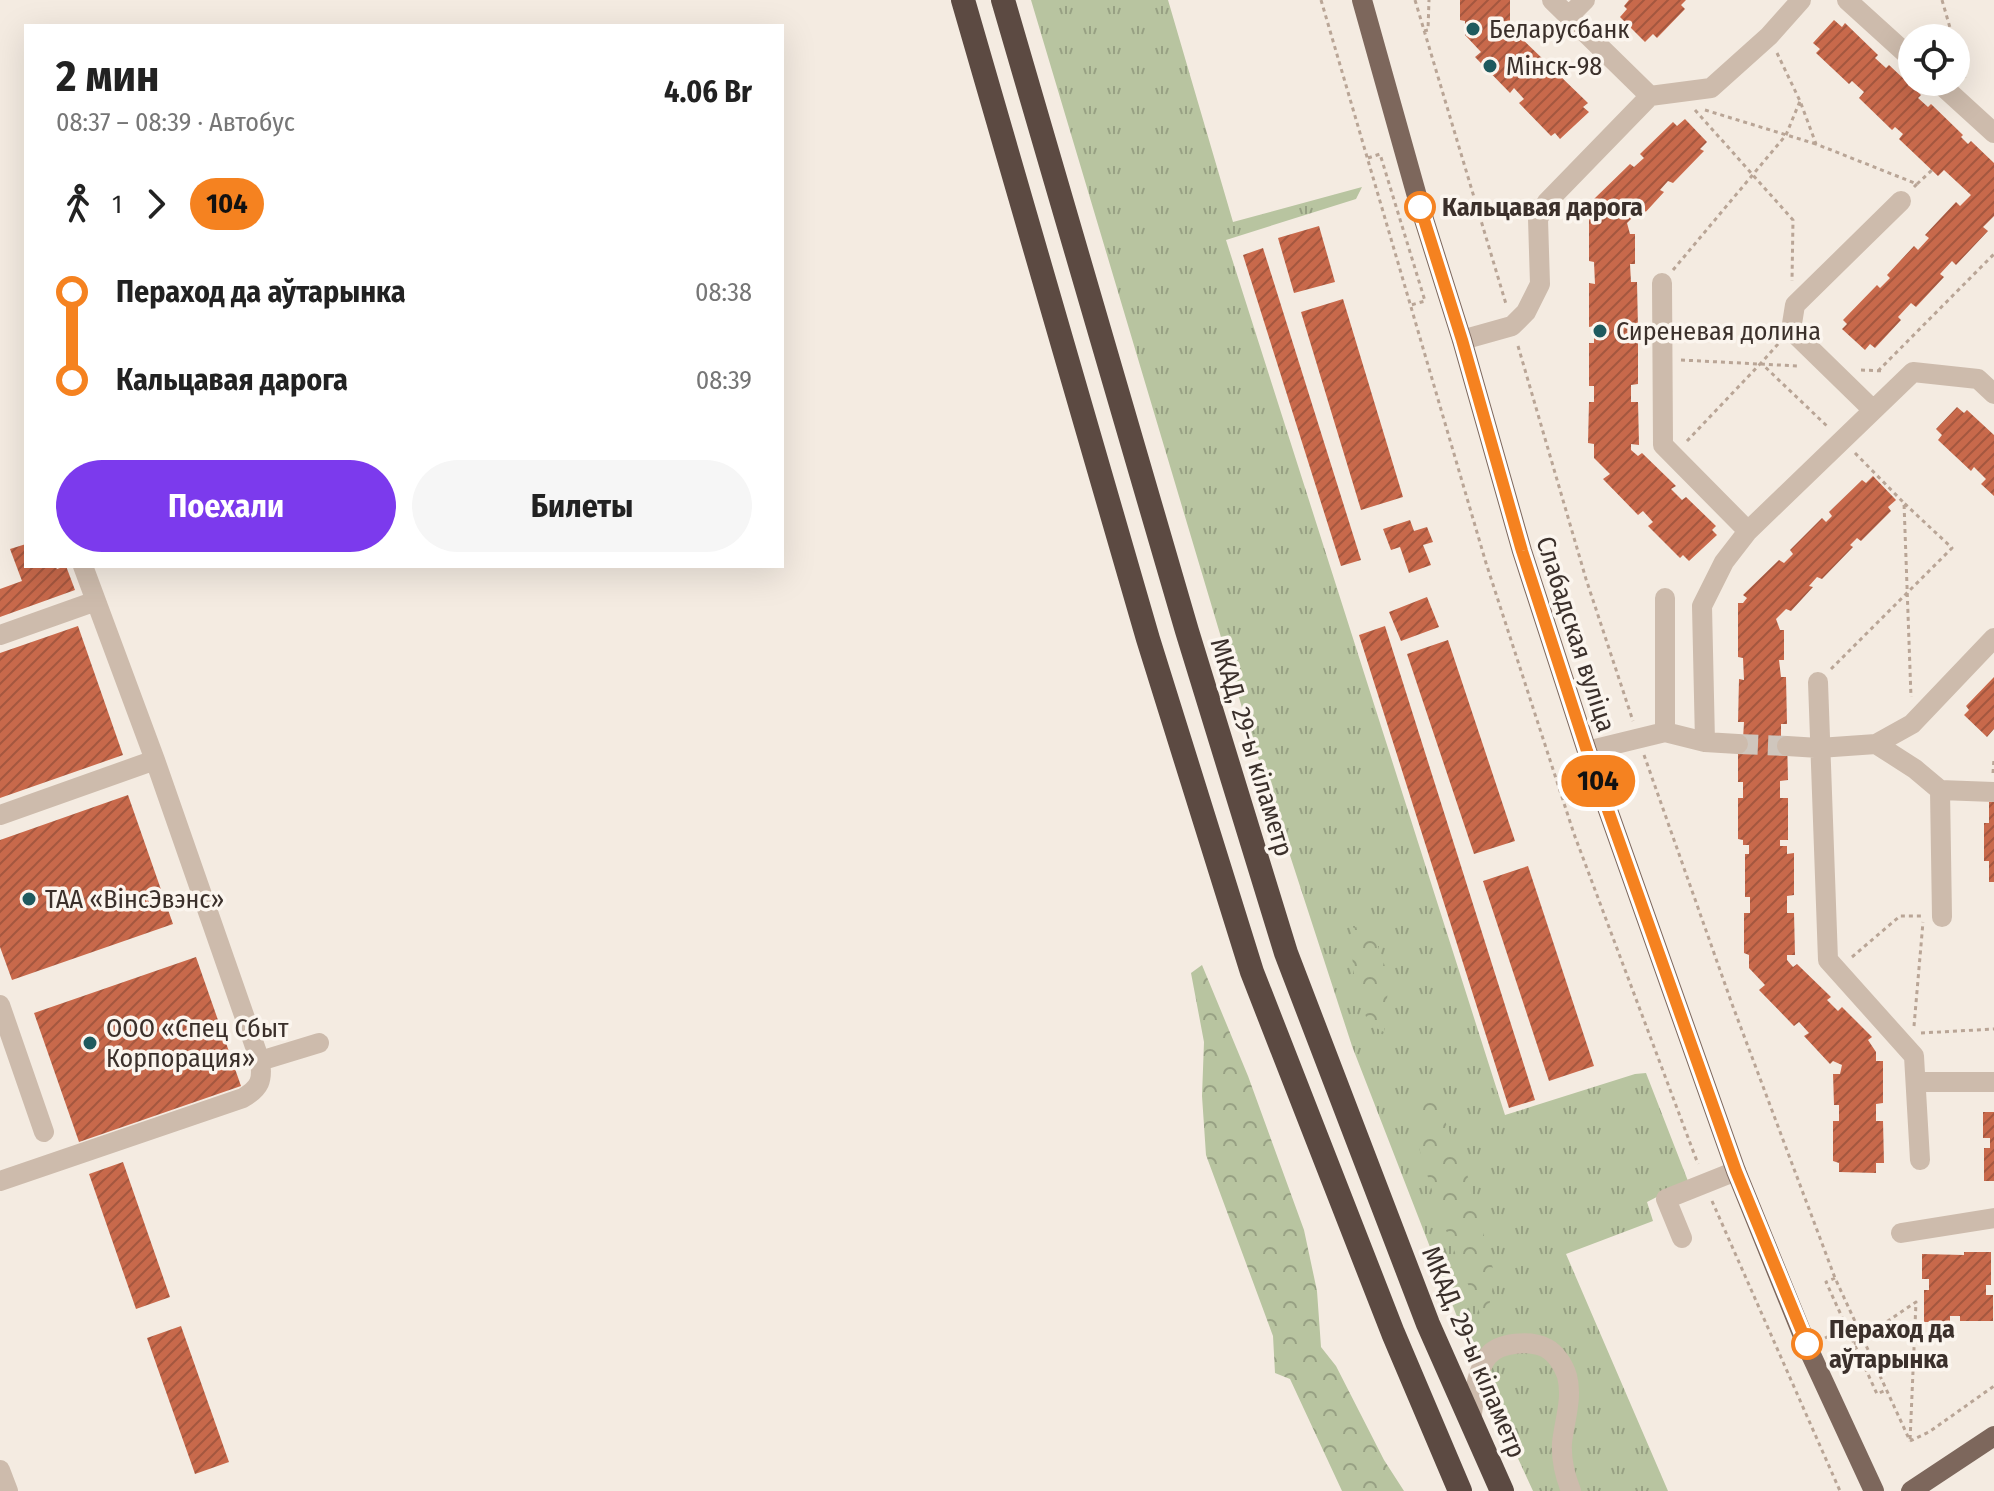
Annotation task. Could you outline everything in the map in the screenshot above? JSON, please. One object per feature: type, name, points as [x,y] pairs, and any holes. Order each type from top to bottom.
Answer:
[{"type":"highway","points":[[963,0],[1148,639],[1252,972],[1393,1333],[1460,1491]]},
{"type":"highway","name":"МКАД, 29-ы кіламетр","points":[[1003,0],[1187,631],[1286,953],[1428,1324],[1502,1491]]},
{"type":"main road","name":"Слабадская вуліца","points":[[1362,0],[1522,551],[1587,751],[1736,1171],[1807,1346],[1874,1491]]},
{"type":"main road","points":[[1911,1491],[1994,1436]]},
{"type":"lane","points":[[1552,0],[1650,96]]},
{"type":"lane","points":[[1569,16],[1585,0]]},
{"type":"lane","points":[[1462,340],[1512,326],[1526,312],[1540,284],[1538,219],[1547,202],[1650,96],[1711,88],[1769,36],[1801,0]]},
{"type":"lane","points":[[1847,0],[1898,46]]},
{"type":"lane","points":[[1953,96],[1994,133]]},
{"type":"lane","points":[[1872,409],[1791,330],[1795,305],[1901,201]]},
{"type":"lane","points":[[1662,283],[1663,445],[1748,531]]},
{"type":"lane","points":[[1705,742],[1702,606],[1724,562],[1748,531],[1913,372],[1978,379],[1994,394]]},
{"type":"lane","points":[[0,1181],[243,1098],[256,1091],[262,1077],[260,1061],[155,760],[84,568]]},
{"type":"lane","points":[[1665,598],[1665,732]]},
{"type":"lane","points":[[0,635],[96,601]]},
{"type":"lane","points":[[1787,746],[1819,748],[1876,744],[1912,724],[1994,638]]},
{"type":"lane","points":[[1818,682],[1828,960],[1914,1056],[1920,1160]]},
{"type":"lane","points":[[1587,751],[1665,732],[1705,742],[1738,744]]},
{"type":"lane","points":[[1876,744],[1915,769],[1940,790],[1994,792]]},
{"type":"lane","points":[[0,815],[155,760]]},
{"type":"lane","points":[[1940,790],[1942,917]]},
{"type":"lane","points":[[0,1005],[44,1132]]},
{"type":"lane","points":[[260,1061],[319,1043]]},
{"type":"lane","points":[[1917,1082],[1994,1082]]},
{"type":"lane","points":[[1682,1238],[1666,1199],[1736,1171]]},
{"type":"lane","points":[[1901,1233],[1994,1218]]},
{"type":"lane","points":[[1471,1421],[1477,1386],[1488,1356],[1501,1347],[1521,1343],[1545,1347],[1561,1361],[1568,1378],[1569,1396],[1562,1446],[1565,1476],[1571,1491]]},
{"type":"lane","points":[[0,1470],[8,1491]]},
{"type":"path","points":[[1321,0],[1486,563],[1574,834],[1705,1184],[1840,1491]]},
{"type":"path","points":[[1424,31],[1428,30],[1429,0]]},
{"type":"path","points":[[1942,0],[1949,24]]},
{"type":"path","points":[[1769,36],[1800,101],[1816,144]]},
{"type":"path","points":[[1662,283],[1786,135],[1800,101]]},
{"type":"path","points":[[1792,283],[1793,220],[1693,107],[1816,144],[1917,184]]},
{"type":"path","points":[[1368,158],[1380,154],[1425,301],[1411,305]]},
{"type":"path","points":[[1901,201],[1932,170]]},
{"type":"path","points":[[1663,359],[1878,371],[1994,254]]},
{"type":"path","points":[[1673,455],[1791,330]]},
{"type":"path","points":[[1761,363],[1952,548],[1818,682]]},
{"type":"path","points":[[1904,503],[1912,724]]},
{"type":"path","points":[[1837,969],[1900,916],[1923,916],[1914,1034],[1994,1029]]},
{"type":"path","points":[[1835,1278],[1826,1282],[1854,1344],[1877,1394],[1886,1390]]},
{"type":"path","points":[[1854,1344],[1916,1302],[1910,1441],[1929,1432],[1994,1386]]},
{"type":"path","points":[[1807,1346],[1847,1328]]},
{"type":"green space","points":[[1031,0],[1168,0],[1233,222],[1362,187],[1356,199],[1226,240],[1505,1115],[1646,1073],[1688,1181],[1647,1202],[1653,1221],[1566,1254],[1668,1491],[1533,1491],[1480,1376],[1352,1046],[1243,711]]},
{"type":"green space","points":[[1363,926],[1373,932],[1389,978],[1384,1032],[1368,1024],[1353,970],[1351,928]]},
{"type":"green space","points":[[1202,965],[1248,1076],[1304,1230],[1317,1291],[1321,1347],[1336,1366],[1384,1460],[1404,1491],[1342,1491],[1290,1379],[1275,1373],[1273,1336],[1206,1155],[1202,1096],[1204,1042],[1191,973]]},
{"type":"green space","points":[[1432,1096],[1468,1177],[1495,1276],[1485,1326],[1439,1213],[1419,1148],[1419,1097]]},
{"type":"building","points":[[1460,0],[1510,0],[1510,22],[1503,21],[1503,27],[1509,33],[1513,30],[1547,63],[1542,67],[1554,77],[1558,74],[1588,103],[1583,107],[1589,112],[1560,139],[1555,133],[1551,136],[1519,103],[1524,99],[1514,88],[1510,93],[1475,57],[1481,52],[1465,35],[1465,21],[1460,20]]},
{"type":"building","points":[[1629,0],[1686,0],[1681,5],[1685,9],[1657,38],[1653,34],[1645,42],[1620,17],[1627,9],[1624,6]]},
{"type":"building","points":[[1834,20],[1842,27],[1845,23],[1878,55],[1875,58],[1898,73],[1898,96],[1920,96],[1918,98],[1928,107],[1931,104],[1963,135],[1961,137],[1968,144],[1971,141],[1994,163],[1994,216],[1983,227],[1988,231],[1956,265],[1952,261],[1940,274],[1944,277],[1916,307],[1911,303],[1898,317],[1901,320],[1875,348],[1870,344],[1865,350],[1842,329],[1847,324],[1843,320],[1877,285],[1880,288],[1890,278],[1887,275],[1914,246],[1918,250],[1929,238],[1925,235],[1956,202],[1960,206],[1971,195],[1944,170],[1938,176],[1899,139],[1903,134],[1895,127],[1892,130],[1859,98],[1864,92],[1852,81],[1849,84],[1816,53],[1820,49],[1813,43]]},
{"type":"building","points":[[1685,119],[1707,142],[1700,149],[1704,151],[1673,183],[1668,181],[1660,190],[1664,192],[1642,216],[1637,213],[1627,223],[1630,234],[1635,234],[1635,264],[1630,264],[1631,282],[1637,282],[1638,328],[1631,328],[1631,342],[1638,341],[1638,384],[1631,385],[1631,402],[1638,402],[1639,445],[1631,444],[1631,450],[1638,456],[1642,453],[1676,486],[1671,489],[1682,500],[1686,497],[1716,526],[1712,530],[1717,535],[1689,561],[1683,555],[1680,558],[1648,526],[1653,522],[1643,511],[1638,515],[1603,479],[1610,474],[1594,458],[1594,444],[1588,443],[1589,402],[1594,402],[1594,386],[1589,386],[1589,343],[1594,343],[1594,326],[1589,327],[1589,283],[1595,284],[1594,262],[1589,261],[1589,207],[1594,208],[1598,202],[1594,199],[1630,164],[1634,167],[1644,158],[1640,154],[1673,122],[1677,126]]},
{"type":"building","points":[[1319,226],[1335,282],[1294,293],[1278,238]]},
{"type":"building","points":[[1263,248],[1361,560],[1341,566],[1243,255]]},
{"type":"building","points":[[1343,299],[1403,497],[1361,510],[1301,312]]},
{"type":"building","points":[[1957,407],[1964,413],[1967,410],[1994,435],[1994,496],[1981,484],[1986,479],[1974,467],[1971,471],[1938,440],[1942,435],[1936,429]]},
{"type":"building","points":[[1873,476],[1896,500],[1888,507],[1891,511],[1861,541],[1857,538],[1850,545],[1853,547],[1822,579],[1817,577],[1809,586],[1813,587],[1791,611],[1786,609],[1776,619],[1780,630],[1784,630],[1784,660],[1779,660],[1781,677],[1786,677],[1787,724],[1781,724],[1781,738],[1787,737],[1788,780],[1780,781],[1780,798],[1788,798],[1788,840],[1780,840],[1780,846],[1787,846],[1787,854],[1794,853],[1794,895],[1787,896],[1787,913],[1794,913],[1795,955],[1787,955],[1787,960],[1793,967],[1797,964],[1831,997],[1827,1000],[1838,1011],[1842,1007],[1872,1037],[1868,1040],[1876,1052],[1876,1061],[1883,1061],[1883,1103],[1876,1104],[1876,1121],[1883,1121],[1884,1163],[1876,1163],[1876,1173],[1839,1172],[1839,1163],[1833,1161],[1833,1121],[1839,1121],[1839,1105],[1834,1105],[1833,1074],[1840,1074],[1842,1065],[1833,1061],[1830,1064],[1804,1036],[1809,1033],[1799,1022],[1794,1026],[1759,990],[1765,985],[1749,968],[1749,955],[1744,953],[1744,913],[1750,913],[1750,897],[1745,897],[1745,854],[1749,854],[1749,845],[1743,845],[1743,840],[1738,839],[1738,798],[1743,798],[1743,782],[1738,782],[1738,739],[1743,739],[1744,722],[1738,722],[1739,679],[1744,680],[1743,658],[1738,657],[1738,603],[1743,603],[1747,598],[1743,595],[1779,560],[1784,563],[1793,554],[1790,550],[1822,518],[1826,522],[1832,516],[1829,512],[1862,480],[1866,483]]},
{"type":"building","points":[[1410,520],[1414,531],[1427,527],[1433,542],[1423,545],[1431,565],[1409,573],[1400,547],[1391,550],[1383,529]]},
{"type":"building","points":[[24,545],[24,568],[67,568],[75,590],[0,617],[0,589],[22,581],[10,549]]},
{"type":"building","points":[[1427,597],[1439,627],[1401,641],[1389,612]]},
{"type":"building","points":[[78,626],[123,755],[0,798],[0,653]]},
{"type":"building","points":[[1385,626],[1535,1100],[1509,1108],[1359,635]]},
{"type":"building","points":[[1448,640],[1515,841],[1474,854],[1407,654]]},
{"type":"building","points":[[1994,677],[1994,729],[1987,737],[1964,715],[1969,710],[1966,706]]},
{"type":"building","points":[[128,795],[173,924],[12,980],[0,947],[0,840]]},
{"type":"building","points":[[1989,802],[1994,802],[1994,882],[1989,882],[1989,861],[1984,861],[1984,823],[1989,823]]},
{"type":"building","points":[[1528,866],[1594,1066],[1549,1081],[1483,881]]},
{"type":"building","points":[[196,957],[241,1086],[79,1142],[34,1013]]},
{"type":"building","points":[[1983,1112],[1994,1112],[1994,1181],[1984,1181],[1984,1148],[1990,1148],[1990,1138],[1983,1138]]},
{"type":"building","points":[[123,1162],[170,1297],[136,1309],[89,1174]]},
{"type":"building","points":[[1964,1252],[1991,1252],[1991,1285],[1986,1285],[1986,1295],[1993,1295],[1993,1321],[1960,1321],[1960,1316],[1950,1316],[1950,1322],[1924,1322],[1924,1290],[1929,1290],[1929,1279],[1922,1279],[1922,1254],[1964,1255]]},
{"type":"building","points":[[181,1326],[229,1462],[195,1474],[147,1338]]},
{"type":"tunnel","points":[[1738,744],[1787,746]]},
{"type":"bus line","name":"104","points":[[1420,207],[1462,340],[1522,551],[1587,751],[1736,1171],[1807,1344]]},
{"type":"place","name":"Беларусбанк","points":[[1473,29]]},
{"type":"place","name":"Мінск-98","points":[[1490,66]]},
{"type":"place","name":"Кальцавая дарога","points":[[1420,207]]},
{"type":"place","name":"Сиреневая долина","points":[[1600,331]]},
{"type":"place","name":"ТАА «ВінсЭвэнс»","points":[[29,899]]},
{"type":"place","name":"ООО «Спец Сбыт Корпорация»","points":[[90,1043]]},
{"type":"place","name":"Пераход да аўтарынка","points":[[1807,1344]]}]
